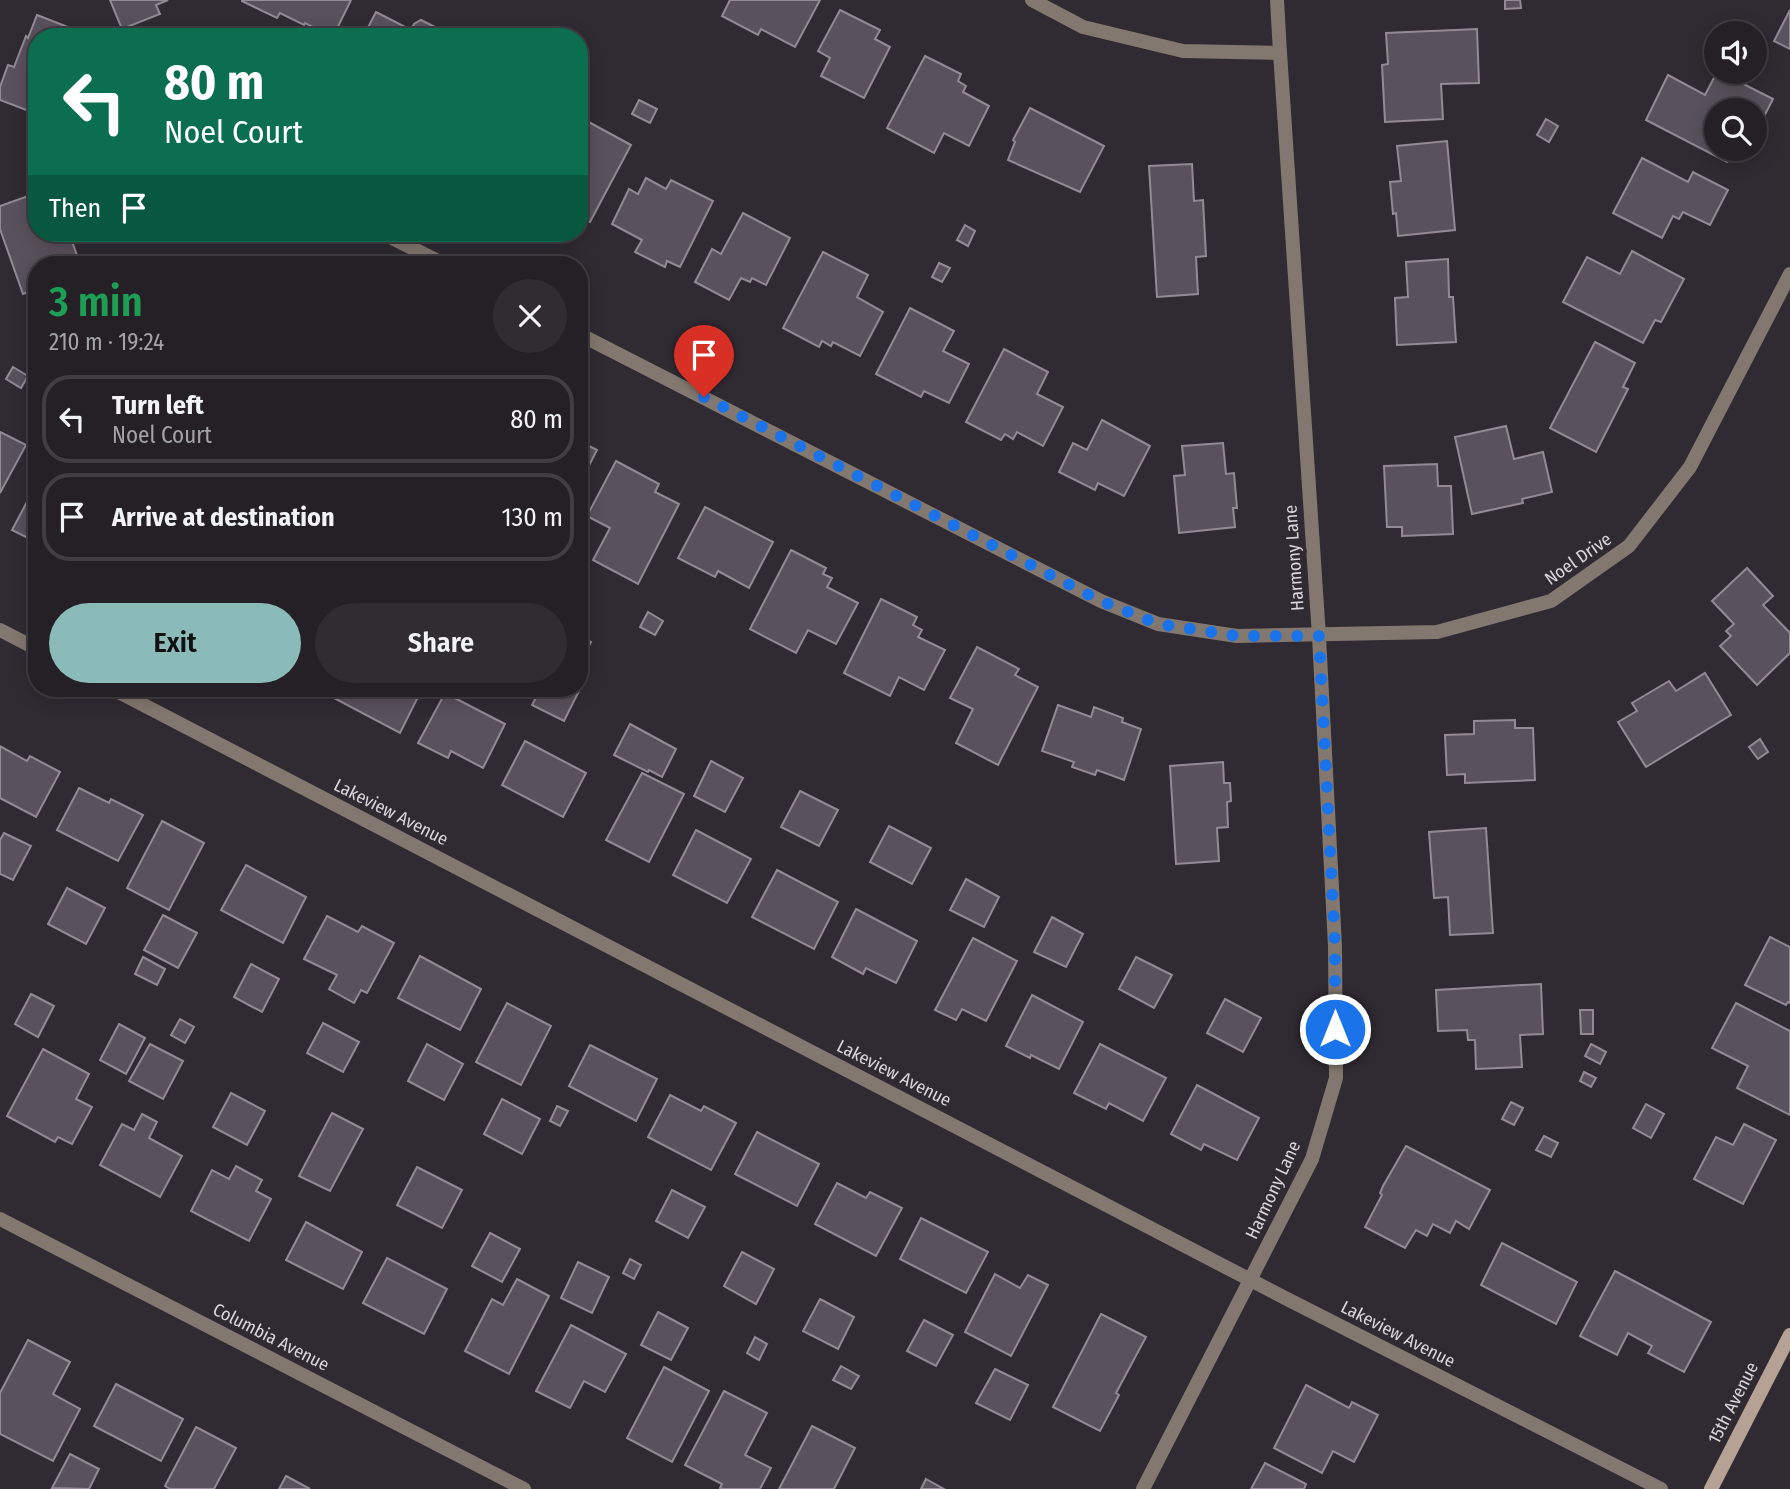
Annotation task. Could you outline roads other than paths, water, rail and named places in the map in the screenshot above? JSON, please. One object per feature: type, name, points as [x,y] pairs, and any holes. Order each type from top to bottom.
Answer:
[{"type":"street","points":[[1031,0],[1083,27],[1183,51],[1280,53]]},
{"type":"street","name":"Harmony Lane","points":[[1143,1489],[1312,1159],[1336,1078],[1335,946],[1319,636],[1277,0]]},
{"type":"street","points":[[400,242],[428,256]]},
{"type":"street","name":"Noel Drive","points":[[588,339],[1112,606],[1158,624],[1237,636],[1437,632],[1552,601],[1629,546],[1690,467],[1790,274]]},
{"type":"street","points":[[0,630],[28,644]]},
{"type":"street","name":"Lakeview Avenue","points":[[128,697],[1251,1280],[1661,1489]]},
{"type":"street","name":"Columbia Avenue","points":[[0,1219],[524,1489]]},
{"type":"street","name":"15th Avenue","points":[[1711,1489],[1790,1335]]}]
